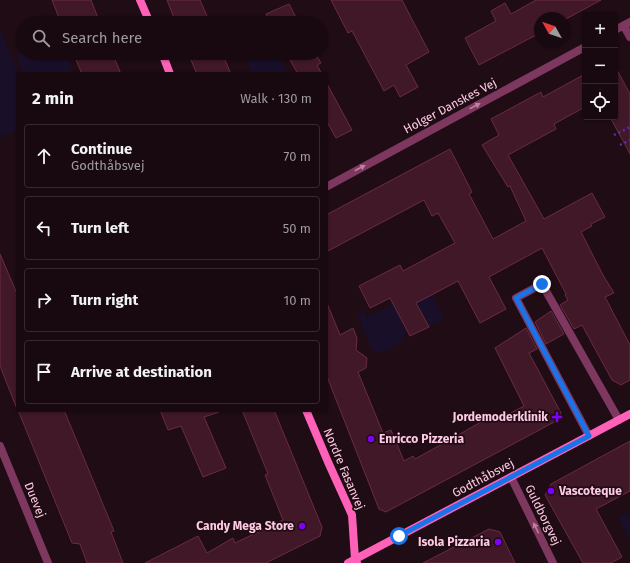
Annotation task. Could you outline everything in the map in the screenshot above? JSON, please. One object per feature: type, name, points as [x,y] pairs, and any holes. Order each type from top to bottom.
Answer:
[{"type":"street","points":[[140,0],[147,16]]},
{"type":"street","points":[[618,28],[627,24],[630,37]]},
{"type":"street","name":"Holger Danskes Vej","points":[[328,186],[583,48]]},
{"type":"street","points":[[165,60],[169,72]]},
{"type":"street","points":[[589,436],[516,298],[542,284],[619,420]]},
{"type":"street","name":"Nordre Fasanvej","points":[[307,412],[352,515],[353,562]]},
{"type":"street","name":"Godthåbsvej","points":[[353,562],[630,414]]},
{"type":"street","name":"Duevej","points":[[0,446],[48,563]]},
{"type":"street","name":"Guldborgvej","points":[[511,477],[553,563]]},
{"type":"path","points":[[614,135],[630,127]]},
{"type":"path","points":[[620,145],[630,140]]},
{"type":"shaded area","points":[[0,27],[17,72],[16,72],[16,131],[0,137]]},
{"type":"shaded area","points":[[18,60],[68,60],[73,72],[22,72]]},
{"type":"shaded area","points":[[247,60],[281,60],[287,72],[251,72]]},
{"type":"shaded area","points":[[428,287],[444,319],[429,327],[419,308],[401,319],[407,333],[400,341],[394,347],[386,351],[376,353],[371,348],[357,315],[364,311],[367,317]]},
{"type":"shaded area","points":[[630,512],[630,542],[618,517]]},
{"type":"building","points":[[52,0],[91,0],[97,16],[58,16]]},
{"type":"building","points":[[167,0],[200,0],[207,16],[173,16]]},
{"type":"building","points":[[331,0],[402,0],[429,52],[406,65],[418,87],[400,97],[394,85],[384,91],[352,31],[348,33]]},
{"type":"building","points":[[536,0],[601,0],[570,17],[570,12],[534,12],[534,36],[479,65],[465,38],[496,21],[491,11],[505,3],[511,14]]},
{"type":"building","points":[[289,4],[295,16],[267,16],[266,14]]},
{"type":"building","points":[[76,60],[115,60],[120,72],[81,72]]},
{"type":"building","points":[[191,60],[225,60],[230,72],[196,72]]},
{"type":"building","points":[[290,60],[319,60],[321,63],[317,65],[321,72],[297,72]]},
{"type":"building","points":[[618,72],[630,94],[630,154],[612,120],[618,120]]},
{"type":"building","points":[[582,76],[582,109],[554,124],[556,129],[508,155],[544,219],[592,193],[605,217],[591,224],[592,226],[581,232],[614,293],[605,297],[630,345],[630,380],[621,385],[612,380],[582,325],[574,329],[560,305],[568,300],[542,248],[489,277],[506,309],[480,323],[458,281],[416,303],[429,327],[410,336],[390,298],[370,308],[359,286],[400,265],[403,271],[455,243],[438,213],[432,216],[424,200],[328,251],[328,214],[450,149],[472,192],[469,194],[493,239],[526,221],[510,186],[508,187],[482,145],[499,135],[491,119],[541,92],[543,97]]},
{"type":"building","points":[[328,86],[352,130],[336,138],[328,124]]},
{"type":"building","points":[[0,254],[16,291],[16,406],[0,366]]},
{"type":"building","points":[[328,305],[340,335],[353,328],[357,338],[356,350],[367,358],[366,368],[358,372],[383,433],[391,430],[404,461],[413,456],[415,459],[494,414],[497,420],[524,406],[495,348],[526,328],[537,349],[529,353],[561,413],[558,420],[386,512],[379,509],[328,379]]},
{"type":"building","points":[[551,311],[564,334],[546,344],[535,322]]},
{"type":"building","points":[[19,412],[65,412],[114,531],[111,532],[123,563],[87,563],[80,544],[72,543]]},
{"type":"building","points":[[161,412],[219,412],[204,417],[226,468],[203,477],[181,426],[168,430]]},
{"type":"building","points":[[243,412],[275,412],[322,527],[320,536],[266,563],[145,563],[198,536],[207,553],[233,538],[235,543],[283,520],[265,475],[268,474]]},
{"type":"building","points":[[630,441],[630,491],[596,509],[622,557],[611,563],[583,563],[545,495],[551,484]]},
{"type":"building","points":[[489,529],[500,532],[515,563],[423,563]]},
{"type":"place","name":"Jordemoderklinik","points":[[557,417]]},
{"type":"place","name":"Enricco Pizzeria","points":[[371,439]]},
{"type":"place","name":"Vascoteque","points":[[551,491]]},
{"type":"place","name":"Candy Mega Store","points":[[302,526]]},
{"type":"place","name":"Isola Pizzaria","points":[[498,542]]},
{"type":"route","points":[[399,536],[589,436],[516,298],[542,284]]}]
